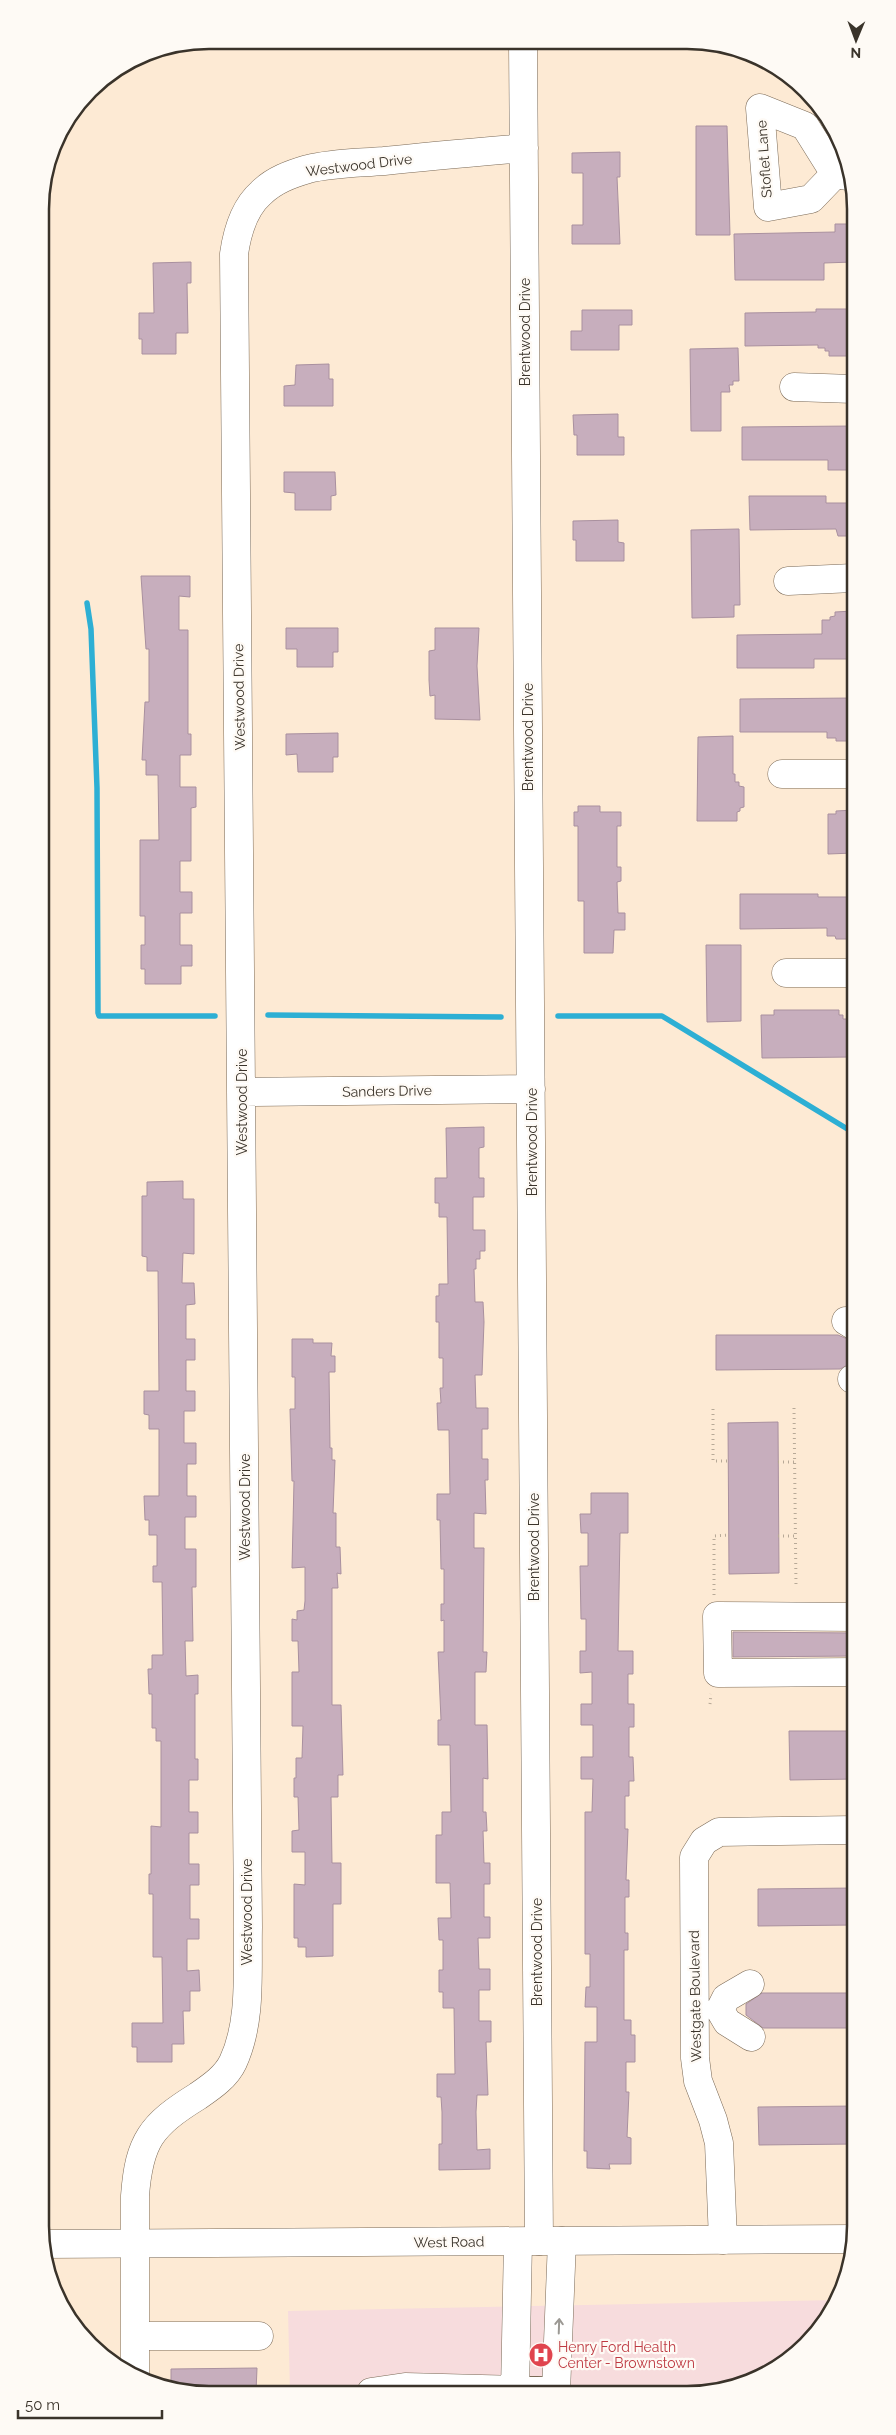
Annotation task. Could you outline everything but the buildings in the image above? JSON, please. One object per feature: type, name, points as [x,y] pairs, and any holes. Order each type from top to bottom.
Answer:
[{"type":"street","name":"Brentwood Drive","points":[[523,49],[540,2241]]},
{"type":"street","name":"Westwood Drive","points":[[135,2368],[135,2196],[138,2166],[143,2147],[163,2121],[220,2079],[232,2064],[245,2030],[248,1928],[234,254],[236,239],[251,204],[261,192],[292,174],[310,169],[341,165],[524,148]]},
{"type":"street","points":[[794,387],[847,389]]},
{"type":"street","points":[[788,581],[847,578]]},
{"type":"street","points":[[782,774],[847,774]]},
{"type":"street","points":[[786,973],[847,973]]},
{"type":"street","name":"Sanders Drive","points":[[242,1092],[531,1089]]},
{"type":"street","points":[[847,1617],[717,1616],[718,1673],[847,1672]]},
{"type":"street","name":"Westgate Boulevard","points":[[723,2240],[719,2143],[713,2120],[698,2081],[695,2058],[693,2012],[694,1857],[704,1841],[719,1832],[847,1830]]},
{"type":"street","points":[[720,2010],[726,1998],[750,1984]]},
{"type":"street","points":[[693,2012],[720,2010]]},
{"type":"street","points":[[720,2010],[727,2022],[751,2038]]},
{"type":"street","name":"West Road","points":[[50,2244],[847,2239]]},
{"type":"street","points":[[516,2386],[540,2241]]},
{"type":"street","points":[[540,2241],[555,2386]]},
{"type":"street","points":[[135,2336],[259,2336]]},
{"type":"path","points":[[794,1408],[796,1587]]},
{"type":"path","points":[[713,1409],[713,1461],[728,1461]]},
{"type":"path","points":[[778,1462],[794,1462]]},
{"type":"path","points":[[714,1603],[714,1536],[729,1536]]},
{"type":"path","points":[[778,1536],[795,1536]]},
{"type":"shaded area","name":"Henry Ford Health Center - Brownstown","points":[[829,2300],[808,2332],[793,2347],[767,2365],[739,2378],[708,2385],[688,2386],[290,2386],[288,2311]]},
{"type":"waterway","points":[[87,603],[91,629],[97,788],[98,1013],[99,1016],[215,1016]]},
{"type":"waterway","points":[[268,1015],[501,1017]]},
{"type":"waterway","points":[[558,1016],[662,1016],[847,1129]]},
{"type":"place","name":"Henry Ford Health Center - Brownstown","points":[[541,2355]]}]
